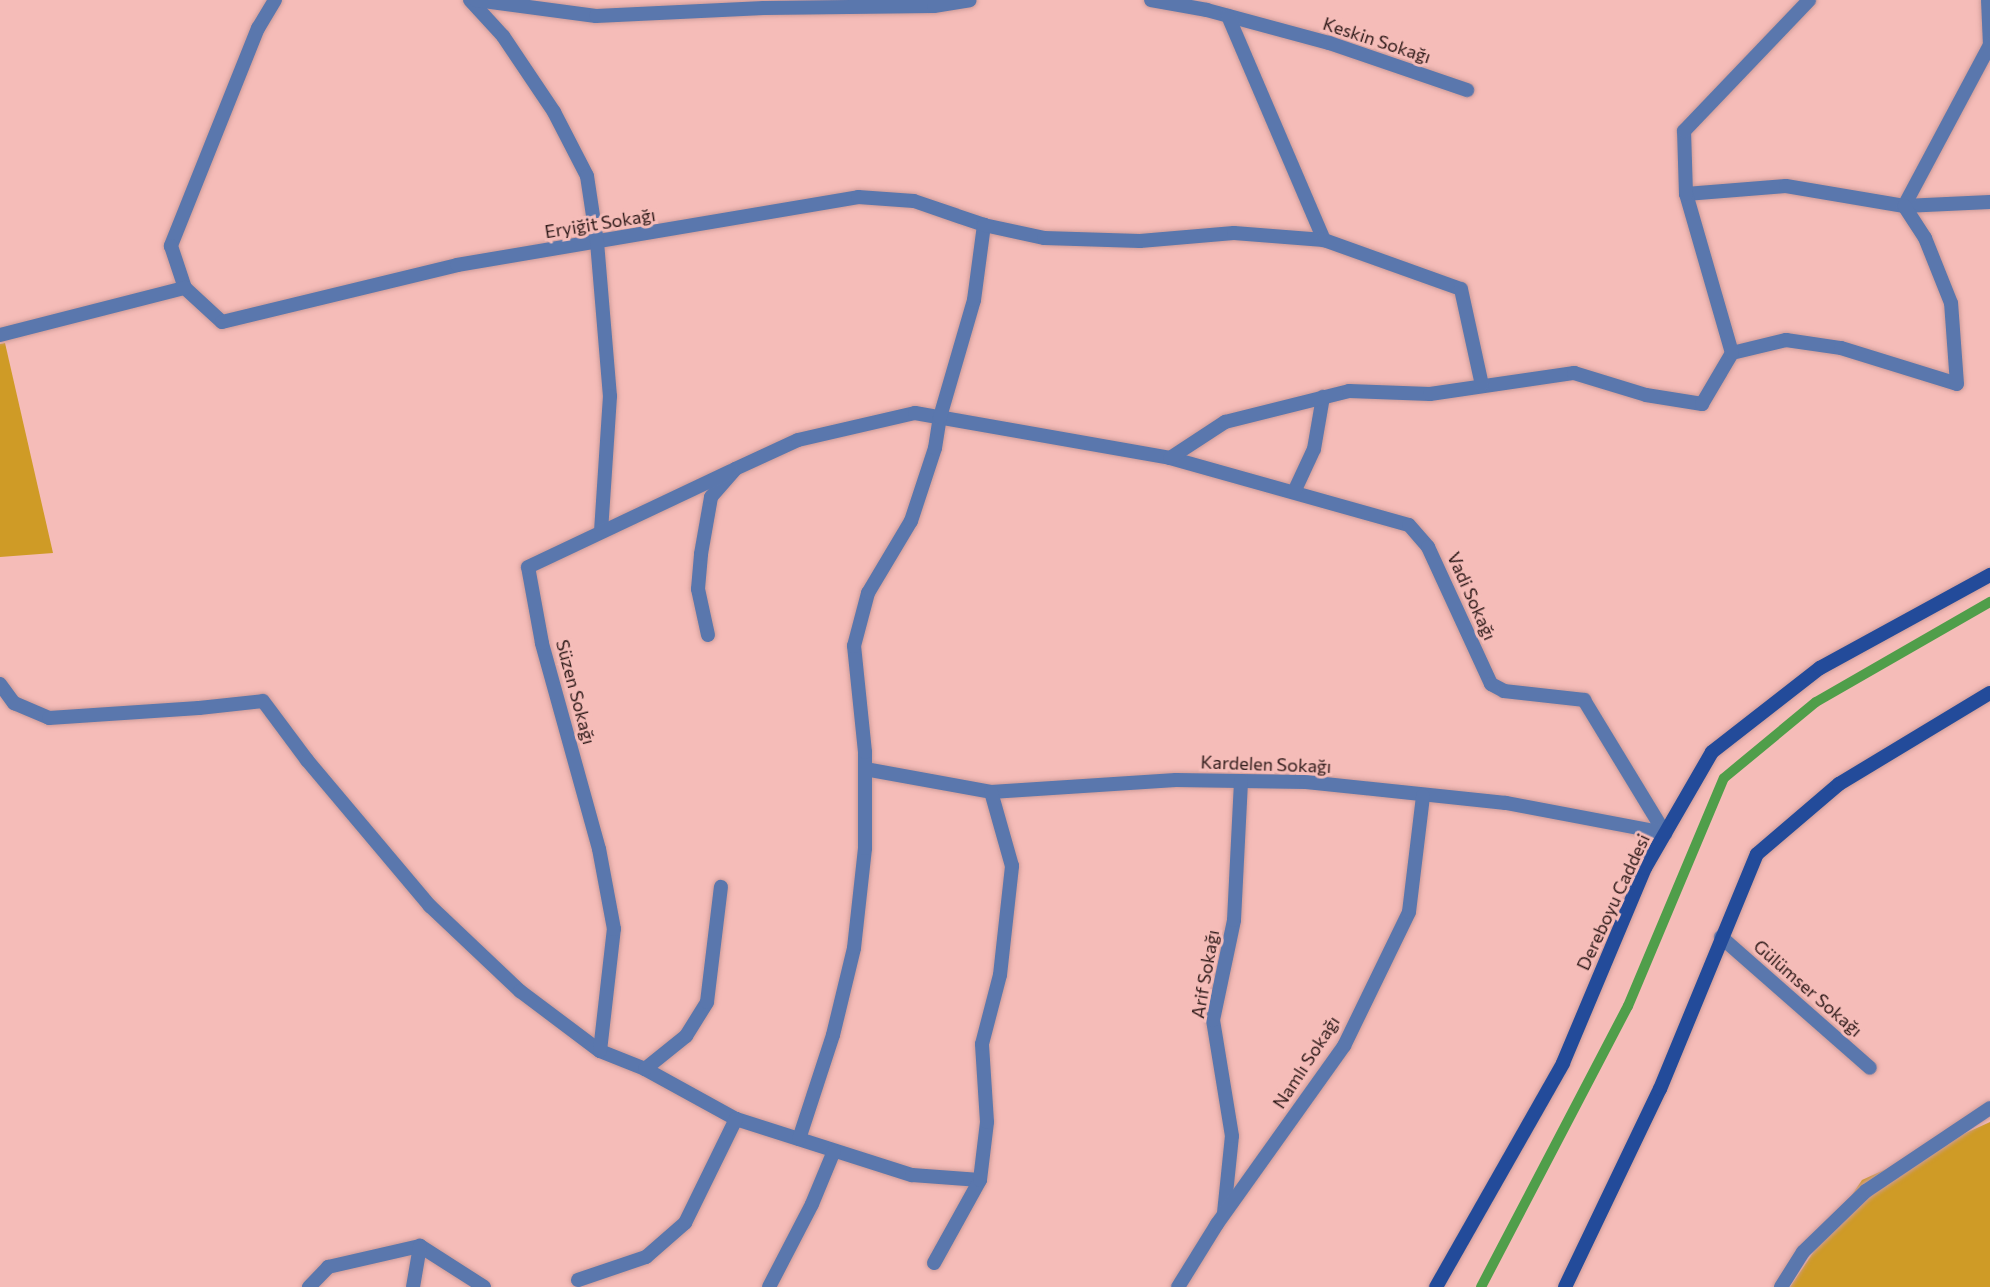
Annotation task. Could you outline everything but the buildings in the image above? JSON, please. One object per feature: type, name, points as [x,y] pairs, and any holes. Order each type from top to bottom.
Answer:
[{"type":"main road","name":"Dereboyu Caddesi","points":[[1436,1287],[1563,1063],[1645,868],[1712,752],[1820,668],[1990,575]]},
{"type":"main road","points":[[1565,1287],[1660,1089],[1757,854],[1839,785],[1990,693]]},
{"type":"street","points":[[0,335],[185,288],[172,247],[258,28],[275,0]]},
{"type":"street","points":[[470,0],[503,36],[554,112],[587,176],[597,242],[610,396],[601,531]]},
{"type":"street","points":[[476,0],[596,16],[764,8],[934,6],[970,0]]},
{"type":"street","name":"Keskin Sokağı","points":[[1151,0],[1228,16],[1329,43],[1467,90]]},
{"type":"street","points":[[1732,353],[1686,194],[1685,131],[1809,0]]},
{"type":"street","points":[[1904,206],[1990,45],[1988,0]]},
{"type":"street","points":[[1228,16],[1324,240]]},
{"type":"street","points":[[1686,194],[1786,186],[1904,206],[1990,202]]},
{"type":"street","name":"Eryiğit Sokağı","points":[[185,288],[222,323],[457,265],[858,197],[914,201],[984,225],[1044,238],[1140,240],[1234,233],[1324,240],[1461,289],[1482,385]]},
{"type":"street","points":[[1170,458],[1224,422],[1349,391],[1430,394],[1574,373],[1646,395],[1702,404],[1732,353],[1786,340],[1841,348],[1957,384],[1951,303],[1925,238],[1904,206]]},
{"type":"street","points":[[799,1139],[833,1035],[854,948],[865,848],[865,769],[854,646],[868,593],[911,521],[935,448],[940,417],[974,300],[984,225]]},
{"type":"street","points":[[1294,492],[1314,449],[1323,397]]},
{"type":"street","name":"Süzen Sokağı","points":[[600,1051],[614,929],[599,849],[542,643],[528,567],[798,440],[915,413],[940,417]]},
{"type":"street","name":"Vadi Sokağı","points":[[940,417],[1170,458],[1409,525],[1429,547],[1491,684],[1504,691],[1584,700],[1665,834]]},
{"type":"street","points":[[708,635],[698,589],[701,554],[711,497],[735,469]]},
{"type":"street","points":[[0,684],[14,703],[49,718],[263,701],[307,760],[430,906],[520,991],[600,1051],[645,1069],[736,1119],[912,1175],[980,1180]]},
{"type":"street","name":"Kardelen Sokağı","points":[[865,769],[991,792],[1176,780],[1365,787],[1423,796],[1506,803],[1665,834]]},
{"type":"street","name":"Arif Sokağı","points":[[1224,1215],[1232,1136],[1213,1020],[1234,920],[1241,781]]},
{"type":"street","points":[[934,1263],[980,1180],[987,1122],[982,1044],[1000,975],[1012,866],[991,792]]},
{"type":"street","name":"Namlı Sokağı","points":[[1185,1285],[1224,1215],[1345,1046],[1409,912],[1423,796]]},
{"type":"street","points":[[645,1069],[686,1037],[708,1002],[721,887]]},
{"type":"street","name":"Gülümser Sokağı","points":[[1721,937],[1870,1068]]},
{"type":"street","points":[[1781,1287],[1803,1252],[1866,1191],[1990,1108]]},
{"type":"street","points":[[578,1280],[646,1257],[685,1223],[736,1119]]},
{"type":"street","points":[[769,1287],[812,1205],[834,1151]]},
{"type":"street","points":[[413,1287],[419,1245]]},
{"type":"street","points":[[309,1287],[328,1267],[419,1245],[484,1287]]},
{"type":"shaded area","points":[[5,343],[53,553],[0,557],[0,344]]},
{"type":"shaded area","points":[[1990,1122],[1990,1287],[1790,1287],[1862,1180]]},
{"type":"waterway","points":[[1481,1287],[1628,1006],[1724,778],[1816,702],[1990,602]]}]
